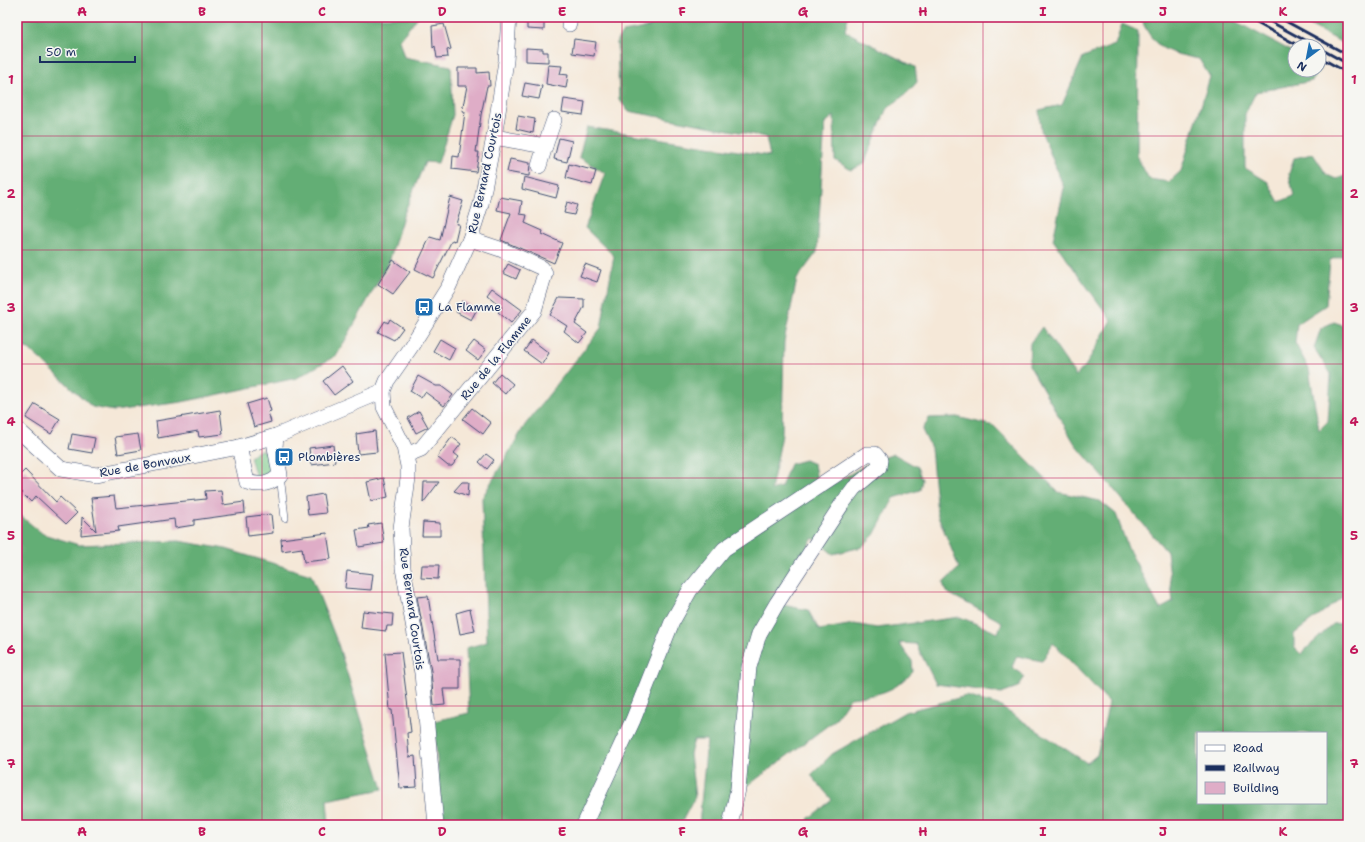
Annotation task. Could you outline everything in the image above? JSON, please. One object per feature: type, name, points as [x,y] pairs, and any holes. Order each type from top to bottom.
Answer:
[{"type":"street","name":"Rue Bernard Courtois","points":[[436,825],[422,673],[403,568],[401,528],[408,478],[406,455],[404,447],[384,407],[383,391],[387,381],[410,348],[449,286],[470,239],[481,204],[494,137],[507,49],[509,17]]},
{"type":"street","points":[[539,166],[554,120]]},
{"type":"street","points":[[494,137],[545,146]]},
{"type":"street","name":"Rue de la Flamme","points":[[406,455],[421,449],[516,336],[534,311],[543,283],[545,273],[542,268],[500,249],[470,239]]},
{"type":"street","name":"Rue de Bonvaux","points":[[17,429],[61,469],[96,475],[239,447],[276,436],[383,391]]},
{"type":"street","points":[[239,447],[247,482],[257,485],[273,482],[280,475],[275,447],[276,436]]},
{"type":"street","points":[[584,825],[633,720],[672,622],[690,590],[724,550],[752,529],[867,454],[875,454],[880,460],[879,467],[854,488],[842,504],[777,603],[759,634],[749,667],[738,790],[730,825]]},
{"type":"lane","points":[[280,475],[285,518]]},
{"type":"green space","points":[[17,17],[418,17],[399,40],[404,57],[451,66],[453,115],[438,163],[425,162],[403,216],[389,262],[337,355],[297,378],[182,402],[114,411],[92,407],[29,349],[17,346]]},
{"type":"green space","points":[[648,17],[848,17],[845,31],[915,67],[917,82],[908,92],[886,110],[864,164],[851,170],[835,160],[834,116],[825,123],[817,252],[797,279],[784,342],[782,435],[771,490],[781,487],[790,464],[805,460],[814,464],[819,492],[871,462],[894,454],[917,467],[922,480],[920,490],[894,498],[874,535],[862,547],[833,554],[813,538],[747,651],[734,776],[726,825],[699,825],[707,740],[694,740],[690,754],[695,797],[680,825],[442,825],[434,721],[469,713],[466,648],[487,642],[482,498],[525,425],[601,328],[614,256],[585,228],[605,173],[579,157],[587,127],[770,156],[766,137],[628,111],[619,99],[617,40],[623,32],[650,27]]},
{"type":"green space","points":[[1140,17],[1227,17],[1287,49],[1287,78],[1314,78],[1312,81],[1256,92],[1245,114],[1245,168],[1268,182],[1279,202],[1294,196],[1289,174],[1294,158],[1313,154],[1327,175],[1336,179],[1348,175],[1348,254],[1330,260],[1326,305],[1297,324],[1295,343],[1309,369],[1319,430],[1328,421],[1331,374],[1314,348],[1321,328],[1334,322],[1348,327],[1348,593],[1294,634],[1294,647],[1301,654],[1333,624],[1348,623],[1348,825],[810,825],[808,819],[832,800],[811,775],[832,754],[905,712],[966,696],[998,705],[1087,763],[1097,755],[1109,702],[1053,643],[1042,661],[1017,656],[1012,667],[1025,677],[1018,687],[1001,693],[936,684],[916,644],[899,643],[912,661],[913,672],[906,679],[884,692],[850,698],[835,720],[746,787],[750,692],[760,646],[783,605],[808,610],[819,630],[854,624],[877,628],[960,617],[998,633],[1002,622],[946,592],[943,583],[959,568],[937,513],[931,448],[922,430],[929,418],[957,417],[994,426],[1058,492],[1100,501],[1116,514],[1128,548],[1160,609],[1173,602],[1167,552],[1075,444],[1029,365],[1030,343],[1042,327],[1076,376],[1086,365],[1111,320],[1053,240],[1064,188],[1041,130],[1039,110],[1062,105],[1083,57],[1115,45],[1122,24],[1138,31],[1137,157],[1149,179],[1169,182],[1181,171],[1210,77],[1199,59],[1169,51],[1156,43],[1145,28]]},
{"type":"green space","points":[[1295,17],[1344,17],[1348,19],[1348,46]]},
{"type":"green space","points":[[260,450],[272,453],[275,471],[271,475],[256,477],[250,457]]},
{"type":"green space","points":[[17,513],[43,534],[79,545],[179,541],[226,549],[311,575],[338,644],[383,789],[327,800],[329,825],[17,825]]},
{"type":"building","points":[[527,17],[544,17],[544,30],[527,29]]},
{"type":"building","points":[[444,24],[451,49],[447,50],[448,57],[437,58],[435,46],[433,48],[432,26]]},
{"type":"building","points":[[574,39],[596,42],[594,56],[572,53]]},
{"type":"building","points":[[526,48],[543,49],[543,52],[548,52],[548,62],[526,61]]},
{"type":"building","points":[[548,65],[562,66],[560,74],[568,75],[566,88],[546,84]]},
{"type":"building","points":[[458,68],[477,68],[477,73],[489,72],[490,86],[487,86],[481,115],[476,152],[479,152],[476,172],[452,169],[453,156],[459,157],[465,112],[462,111],[467,86],[458,86]]},
{"type":"building","points":[[525,83],[542,86],[539,99],[522,96]]},
{"type":"building","points":[[564,99],[585,102],[583,115],[562,112]]},
{"type":"building","points":[[518,116],[535,119],[533,133],[516,129]]},
{"type":"building","points":[[559,138],[572,141],[567,162],[554,159]]},
{"type":"building","points":[[510,159],[530,163],[529,176],[507,172]]},
{"type":"building","points":[[569,164],[596,171],[592,185],[566,178]]},
{"type":"building","points":[[524,177],[559,186],[556,198],[522,189]]},
{"type":"building","points":[[450,197],[463,201],[456,224],[459,224],[455,241],[452,240],[433,278],[415,269],[430,237],[440,240]]},
{"type":"building","points":[[500,197],[522,201],[520,214],[527,215],[525,223],[543,231],[542,234],[562,243],[554,263],[501,240],[511,213],[497,210]]},
{"type":"building","points":[[567,202],[577,205],[574,215],[564,213]]},
{"type":"building","points":[[393,260],[410,272],[393,294],[378,284]]},
{"type":"building","points":[[508,264],[520,270],[516,279],[503,273]]},
{"type":"building","points":[[585,264],[601,270],[597,282],[580,276]]},
{"type":"building","points":[[492,288],[522,310],[511,323],[498,312],[502,307],[487,295]]},
{"type":"building","points":[[559,298],[584,299],[584,307],[575,324],[587,333],[579,343],[564,331],[567,326],[550,315]]},
{"type":"building","points":[[462,301],[477,309],[471,320],[456,312]]},
{"type":"building","points":[[390,319],[403,328],[394,340],[378,332],[385,321],[388,323]]},
{"type":"building","points":[[440,339],[455,348],[449,360],[433,351]]},
{"type":"building","points":[[532,340],[549,353],[542,364],[524,351]]},
{"type":"building","points":[[474,341],[486,350],[478,360],[466,351]]},
{"type":"building","points":[[342,366],[353,381],[334,395],[323,381]]},
{"type":"building","points":[[500,373],[513,384],[505,394],[492,383]]},
{"type":"building","points":[[418,376],[436,386],[441,386],[453,395],[444,406],[425,392],[421,398],[410,391]]},
{"type":"building","points":[[267,398],[271,411],[268,412],[271,422],[254,427],[247,404]]},
{"type":"building","points":[[35,404],[60,419],[51,434],[26,418]]},
{"type":"building","points":[[472,408],[491,423],[483,434],[463,419]]},
{"type":"building","points":[[220,410],[223,434],[199,437],[198,431],[158,438],[156,421]]},
{"type":"building","points":[[419,411],[428,427],[416,433],[408,418]]},
{"type":"building","points":[[375,431],[377,452],[358,454],[356,434]]},
{"type":"building","points":[[72,434],[95,438],[92,453],[69,449]]},
{"type":"building","points":[[138,434],[141,450],[118,454],[115,437]]},
{"type":"building","points":[[452,437],[461,444],[454,453],[459,457],[452,466],[448,466],[437,457]]},
{"type":"building","points":[[333,445],[335,462],[311,465],[309,448]]},
{"type":"building","points":[[486,454],[494,460],[487,469],[479,462]]},
{"type":"building","points":[[25,470],[56,502],[60,497],[77,513],[66,524],[36,496],[31,502],[17,488],[17,478]]},
{"type":"building","points":[[384,478],[388,497],[371,501],[367,482]]},
{"type":"building","points":[[424,482],[439,482],[423,503]]},
{"type":"building","points":[[462,482],[469,482],[468,496],[454,491]]},
{"type":"building","points":[[221,490],[223,505],[244,502],[245,513],[194,520],[194,525],[175,528],[174,519],[118,527],[119,531],[81,535],[82,517],[96,531],[91,498],[114,496],[116,508],[206,499],[205,491]]},
{"type":"building","points":[[323,494],[326,513],[308,515],[306,497]]},
{"type":"building","points":[[271,514],[273,533],[248,536],[246,517]]},
{"type":"building","points":[[423,522],[440,523],[440,536],[422,536]]},
{"type":"building","points":[[381,523],[384,543],[359,547],[356,530],[369,528],[368,525]]},
{"type":"building","points":[[327,533],[331,559],[304,562],[302,548],[282,551],[281,539]]},
{"type":"building","points":[[422,565],[439,565],[438,579],[421,578]]},
{"type":"building","points":[[347,571],[373,574],[371,590],[345,588]]},
{"type":"building","points":[[428,596],[438,659],[460,659],[460,689],[443,689],[445,705],[434,706],[431,671],[417,597]]},
{"type":"building","points":[[470,609],[475,631],[460,634],[456,613]]},
{"type":"building","points":[[363,611],[393,614],[392,626],[387,626],[386,631],[361,628]]},
{"type":"building","points":[[401,652],[411,732],[407,733],[409,757],[415,756],[417,787],[400,788],[392,710],[390,710],[385,653]]},
{"type":"railway","points":[[1246,17],[1287,39]]},
{"type":"railway","points":[[1262,17],[1300,38]]},
{"type":"railway","points":[[1278,17],[1348,55]]},
{"type":"railway","points":[[1327,52],[1348,64]]},
{"type":"railway","points":[[1327,61],[1348,73]]},
{"type":"place","name":"La Flamme","points":[[424,307]]},
{"type":"place","name":"Plombières","points":[[284,457]]}]
